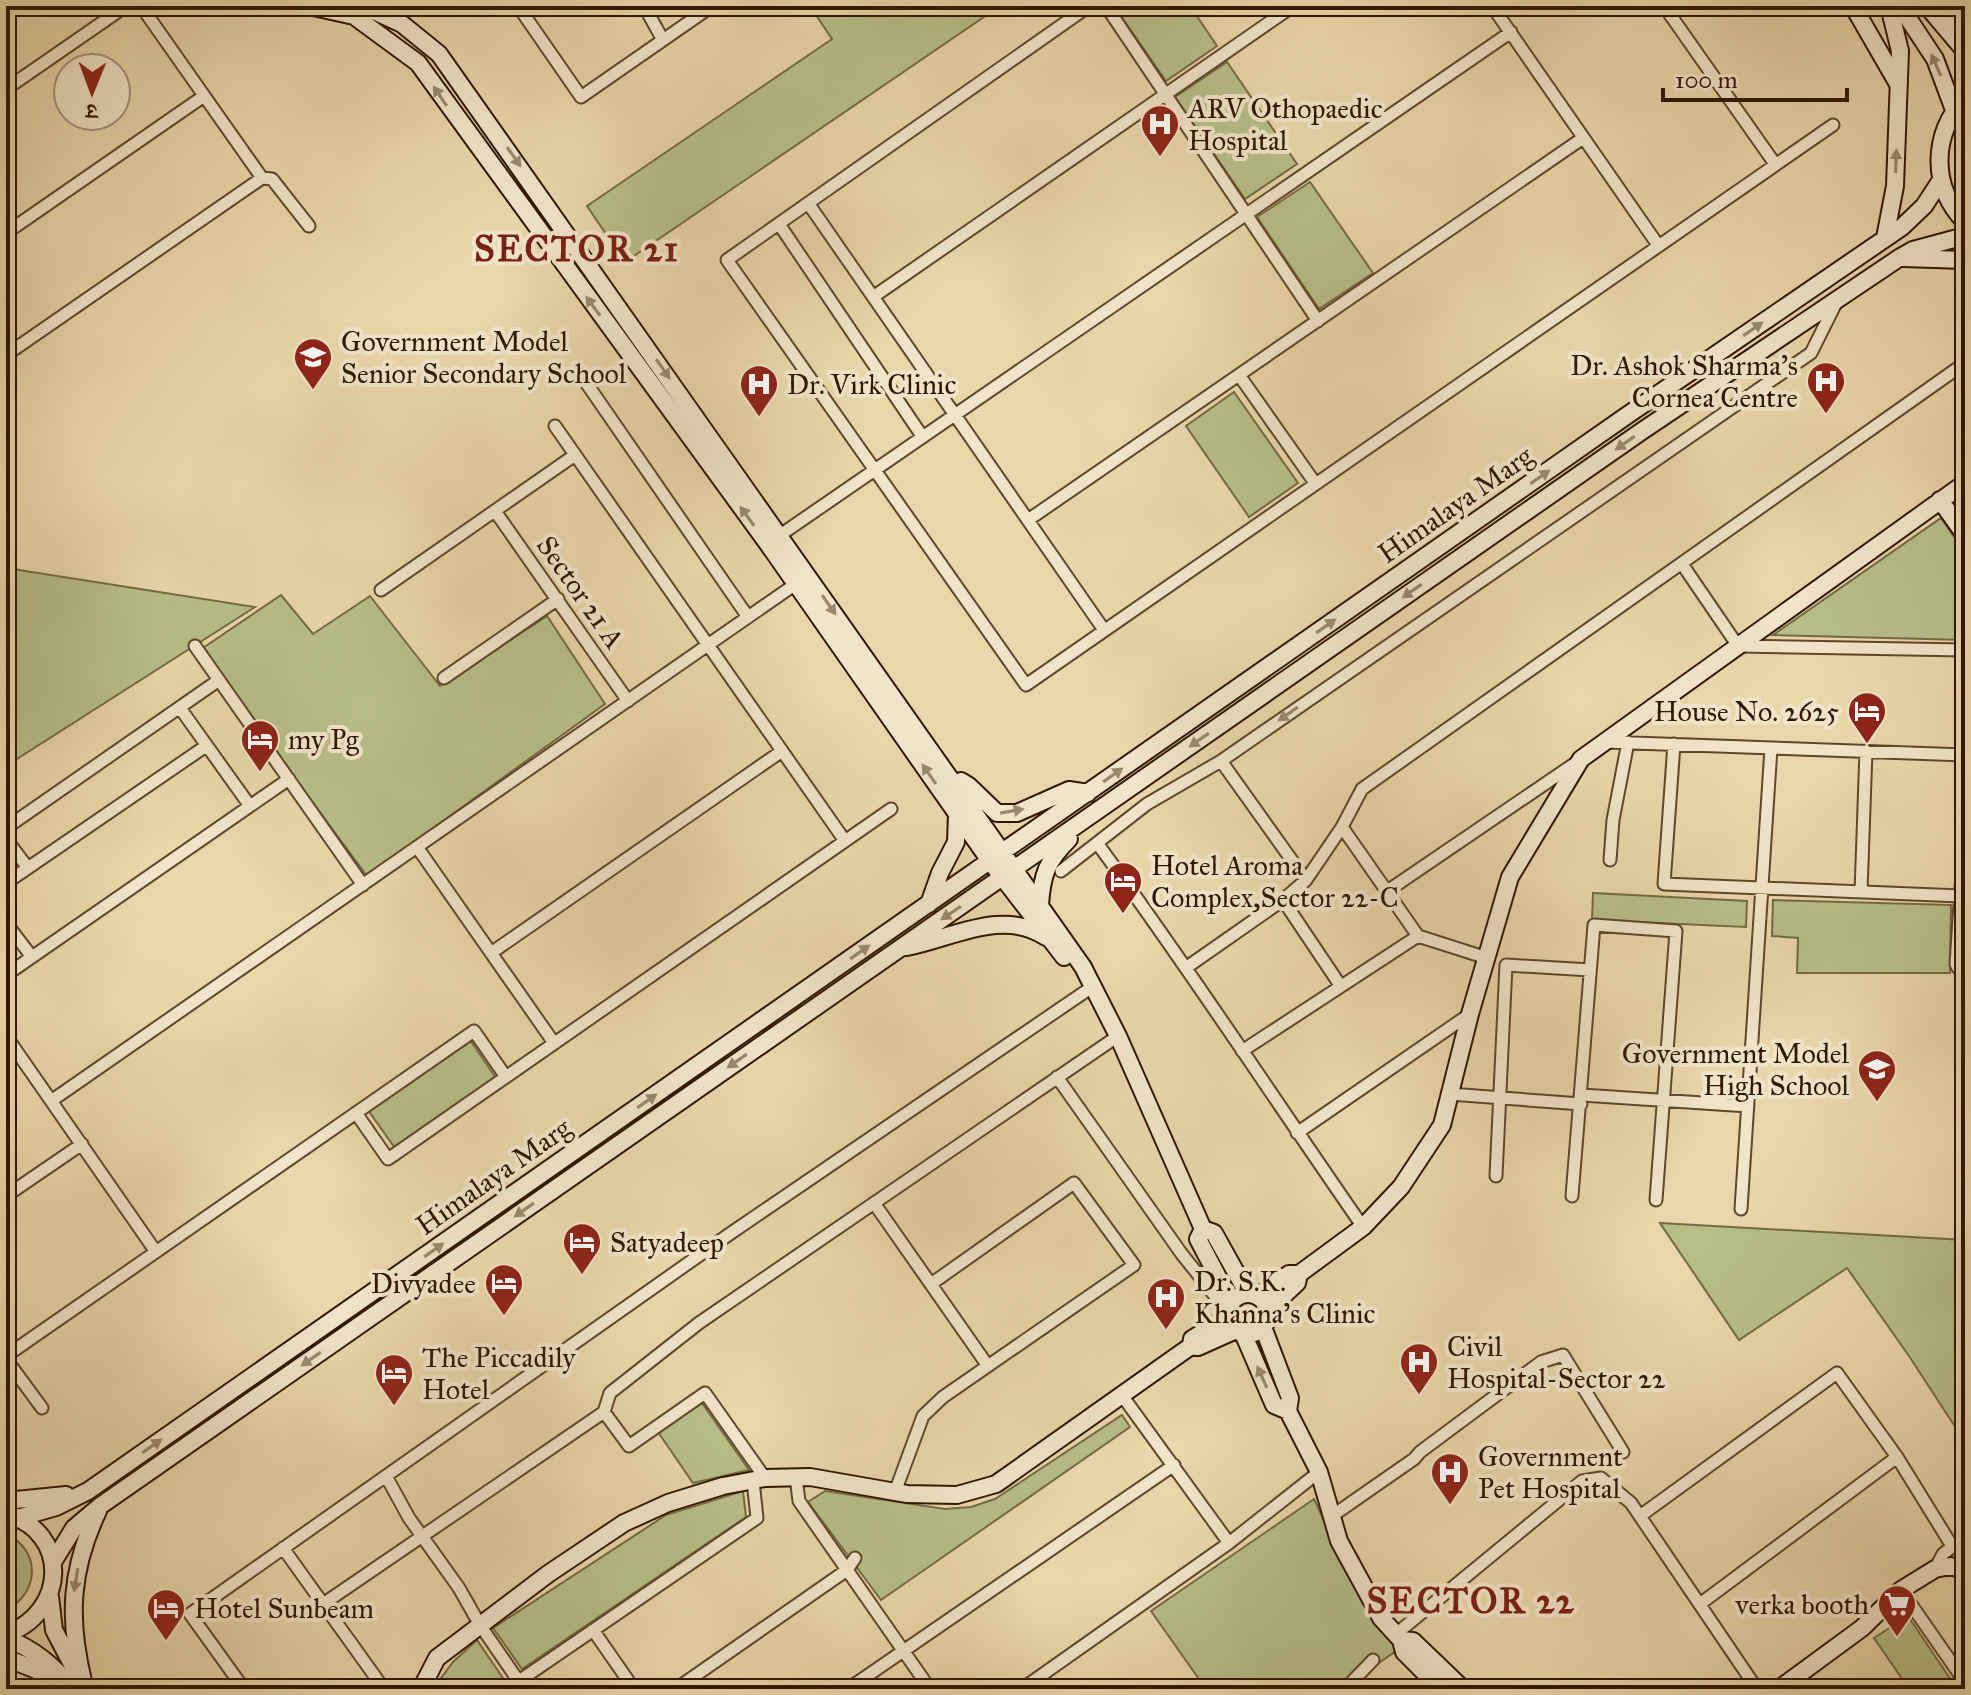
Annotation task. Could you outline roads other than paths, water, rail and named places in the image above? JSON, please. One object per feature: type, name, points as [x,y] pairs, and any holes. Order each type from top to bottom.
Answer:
[{"type":"main road","points":[[309,6],[363,9],[402,24],[439,54],[802,580],[957,814],[997,856]]},
{"type":"main road","points":[[1853,6],[1899,86]]},
{"type":"main road","points":[[1885,238],[1895,186],[1900,51],[1889,6]]},
{"type":"main road","points":[[1900,6],[1935,59],[1959,104],[1943,132],[1938,156],[1941,180],[1949,201],[1965,222]]},
{"type":"main road","points":[[1928,8],[1965,25]]},
{"type":"main road","points":[[1928,8],[1965,51]]},
{"type":"main road","points":[[363,9],[418,63],[774,540]]},
{"type":"main road","name":"Himalaya Marg","points":[[12,1516],[56,1507],[88,1491],[1902,227],[1924,206],[1941,180]]},
{"type":"main road","name":"Himalaya Marg","points":[[53,1562],[74,1528],[100,1506],[1642,431],[1899,258],[1925,246],[1965,236]]},
{"type":"main road","points":[[1899,258],[1965,260]]},
{"type":"main road","points":[[1233,1319],[1235,1297],[1258,1300],[1289,1274],[1299,1274],[1363,1227],[1401,1187],[1442,1125],[1510,877],[1581,759],[1965,483]]},
{"type":"main road","points":[[1940,500],[1965,535]]},
{"type":"main road","points":[[802,580],[949,775],[1053,943],[1092,987]]},
{"type":"main road","points":[[949,775],[969,786],[997,813],[1017,813],[1069,790],[1088,793]]},
{"type":"main road","points":[[929,904],[956,842],[957,814]]},
{"type":"main road","points":[[1040,905],[1048,863],[1087,817]]},
{"type":"main road","points":[[1008,873],[1040,905],[1083,967],[1118,1036],[1203,1229],[1214,1233],[1258,1300],[1263,1327],[1290,1398],[1288,1411],[1319,1472],[1339,1541],[1381,1618],[1399,1637],[1404,1652],[1441,1689]]},
{"type":"main road","points":[[897,949],[969,929],[996,925],[1030,928],[1053,943]]},
{"type":"main road","points":[[1203,1229],[1198,1239],[1233,1319],[1274,1405],[1288,1411]]},
{"type":"main road","points":[[1233,1319],[1254,1333],[1263,1327]]},
{"type":"main road","points":[[421,1689],[437,1658],[548,1574],[624,1523],[668,1503],[723,1486],[759,1480],[810,1477],[895,1492],[957,1495],[996,1484],[1191,1346],[1192,1339],[1233,1319]]},
{"type":"main road","points":[[6,1498],[50,1498],[88,1491]]},
{"type":"main road","points":[[79,1687],[72,1614],[74,1591],[84,1540],[100,1506]]},
{"type":"main road","points":[[12,1516],[33,1527],[49,1550],[53,1562],[50,1597],[54,1630],[79,1687]]},
{"type":"main road","points":[[1779,1689],[1862,1628],[1901,1590],[1935,1569],[1950,1566],[1965,1570]]},
{"type":"main road","points":[[6,1636],[36,1618],[50,1597]]},
{"type":"main road","points":[[6,1636],[25,1645],[79,1687]]},
{"type":"main road","points":[[1399,1637],[1413,1641],[1463,1689]]},
{"type":"main road","points":[[6,1658],[79,1687]]},
{"type":"street","points":[[6,89],[126,6]]},
{"type":"street","points":[[141,6],[262,178]]},
{"type":"street","points":[[518,6],[581,97],[712,6]]},
{"type":"street","points":[[644,6],[663,40]]},
{"type":"street","points":[[1089,6],[727,260],[1026,685],[1833,125]]},
{"type":"street","points":[[1106,6],[1318,321]]},
{"type":"street","points":[[873,297],[1293,6]]},
{"type":"street","points":[[1492,6],[1658,245]]},
{"type":"street","points":[[1664,6],[1775,164]]},
{"type":"street","points":[[774,540],[1511,32]]},
{"type":"street","points":[[6,233],[204,96]]},
{"type":"street","points":[[1028,520],[1583,138]]},
{"type":"street","points":[[6,355],[262,178],[272,179],[309,226]]},
{"type":"street","points":[[808,203],[1104,630]]},
{"type":"street","points":[[779,224],[922,436]]},
{"type":"street","points":[[1061,871],[1140,809],[1221,761],[1811,353],[1837,301]]},
{"type":"street","points":[[1187,967],[1283,900],[1306,880],[1342,827],[1362,789],[1965,363]]},
{"type":"street","points":[[1239,375],[1315,483]]},
{"type":"street","points":[[587,384],[748,617]]},
{"type":"street","points":[[555,426],[845,841]]},
{"type":"street","points":[[381,590],[575,455]]},
{"type":"street","name":"Sector 21 A","points":[[495,511],[628,701]]},
{"type":"street","points":[[1682,564],[1738,646],[1965,650]]},
{"type":"street","points":[[51,1101],[802,580]]},
{"type":"street","points":[[444,678],[558,599]]},
{"type":"street","points":[[195,646],[363,885]]},
{"type":"street","points":[[6,828],[219,680]]},
{"type":"street","points":[[180,708],[250,806]]},
{"type":"street","points":[[1605,742],[1965,755]]},
{"type":"street","points":[[1610,860],[1613,820],[1628,742]]},
{"type":"street","points":[[1674,744],[1664,884],[1961,896]]},
{"type":"street","points":[[6,883],[206,746]]},
{"type":"street","points":[[1741,1209],[1771,748]]},
{"type":"street","points":[[491,953],[782,751]]},
{"type":"street","points":[[1861,892],[1866,751]]},
{"type":"street","points":[[1386,892],[1581,759]]},
{"type":"street","points":[[1221,761],[1306,880]]},
{"type":"street","points":[[6,975],[289,779]]},
{"type":"street","points":[[1127,790],[1140,809]]},
{"type":"street","points":[[356,1113],[388,1159],[891,809]]},
{"type":"street","points":[[1342,827],[1418,936],[1487,958]]},
{"type":"street","points":[[1965,827],[1956,964],[1965,970]]},
{"type":"street","points":[[6,839],[28,868]]},
{"type":"street","points":[[1097,843],[1187,967],[1363,1227]]},
{"type":"street","points":[[417,847],[554,1043]]},
{"type":"street","points":[[1283,900],[1340,985]]},
{"type":"street","points":[[6,923],[32,957]]},
{"type":"street","points":[[1572,1196],[1594,925],[1676,931],[1656,1200]]},
{"type":"street","points":[[1242,1051],[1418,936]]},
{"type":"street","points":[[1496,1176],[1506,965],[1590,970]]},
{"type":"street","points":[[244,1689],[190,1614],[731,1233],[1092,987]]},
{"type":"street","points":[[1297,1133],[1470,1014]]},
{"type":"street","points":[[42,1408],[6,1358],[474,1031],[506,1077]]},
{"type":"street","points":[[6,1036],[156,1252]]},
{"type":"street","points":[[323,1604],[604,1412],[610,1393],[699,1323],[1118,1036]]},
{"type":"street","points":[[1057,1077],[1172,1241],[1233,1319]]},
{"type":"street","points":[[1450,1094],[1748,1106]]},
{"type":"street","points":[[6,1196],[82,1144]]},
{"type":"street","points":[[895,1492],[923,1416],[943,1397],[1134,1265],[1074,1183],[931,1284]]},
{"type":"street","points":[[874,1203],[988,1366]]},
{"type":"street","points":[[1332,1516],[1414,1459],[1541,1362],[1563,1355],[1623,1452]]},
{"type":"street","points":[[1640,1516],[1837,1373],[1897,1457],[1952,1546]]},
{"type":"street","points":[[386,1476],[422,1537],[521,1685],[593,1630],[757,1518],[759,1480],[705,1393],[629,1446],[604,1412]]},
{"type":"street","points":[[1121,1394],[1229,1543]]},
{"type":"street","points":[[1700,1604],[1897,1457]]},
{"type":"street","points":[[848,1689],[1174,1465]]},
{"type":"street","points":[[1022,1689],[1229,1543],[1319,1472]]},
{"type":"street","points":[[796,1477],[799,1501],[930,1689]]},
{"type":"street","points":[[1399,1637],[1582,1481],[1601,1478],[1631,1503],[1757,1689]]},
{"type":"street","points":[[1935,1569],[1943,1554],[1965,1537]]},
{"type":"street","points":[[283,1548],[384,1689]]},
{"type":"street","points":[[676,1689],[847,1570],[855,1558]]},
{"type":"street","points":[[1901,1590],[1965,1682]]},
{"type":"street","points":[[593,1630],[634,1689]]},
{"type":"street","points":[[1345,1689],[1373,1660]]},
{"type":"place","name":"ARV Othopaedic Hospital","points":[[1160,158]]},
{"type":"place","name":"Government Model Senior Secondary School","points":[[313,391]]},
{"type":"place","name":"Dr. Ashok Sharma's Cornea Centre","points":[[1826,415]]},
{"type":"place","name":"Dr. Virk Clinic","points":[[759,418]]},
{"type":"place","name":"House No. 2625","points":[[1867,745]]},
{"type":"place","name":"my Pg","points":[[260,773]]},
{"type":"place","name":"Hotel Aroma Complex,Sector 22-C","points":[[1123,915]]},
{"type":"place","name":"Government Model High School","points":[[1877,1103]]},
{"type":"place","name":"Satyadeep","points":[[582,1276]]},
{"type":"place","name":"Divyadee","points":[[504,1317]]},
{"type":"place","name":"Dr. S.K. Khanna's Clinic","points":[[1166,1331]]},
{"type":"place","name":"Civil Hospital-Sector 22","points":[[1419,1396]]},
{"type":"place","name":"The Piccadily Hotel","points":[[394,1407]]},
{"type":"place","name":"Government Pet Hospital","points":[[1450,1506]]},
{"type":"place","name":"verka booth","points":[[1897,1638]]},
{"type":"place","name":"Hotel Sunbeam","points":[[166,1642]]},
{"type":"district","name":"SECTOR 21","points":[[577,248]]},
{"type":"district","name":"SECTOR 22","points":[[1471,1600]]}]
